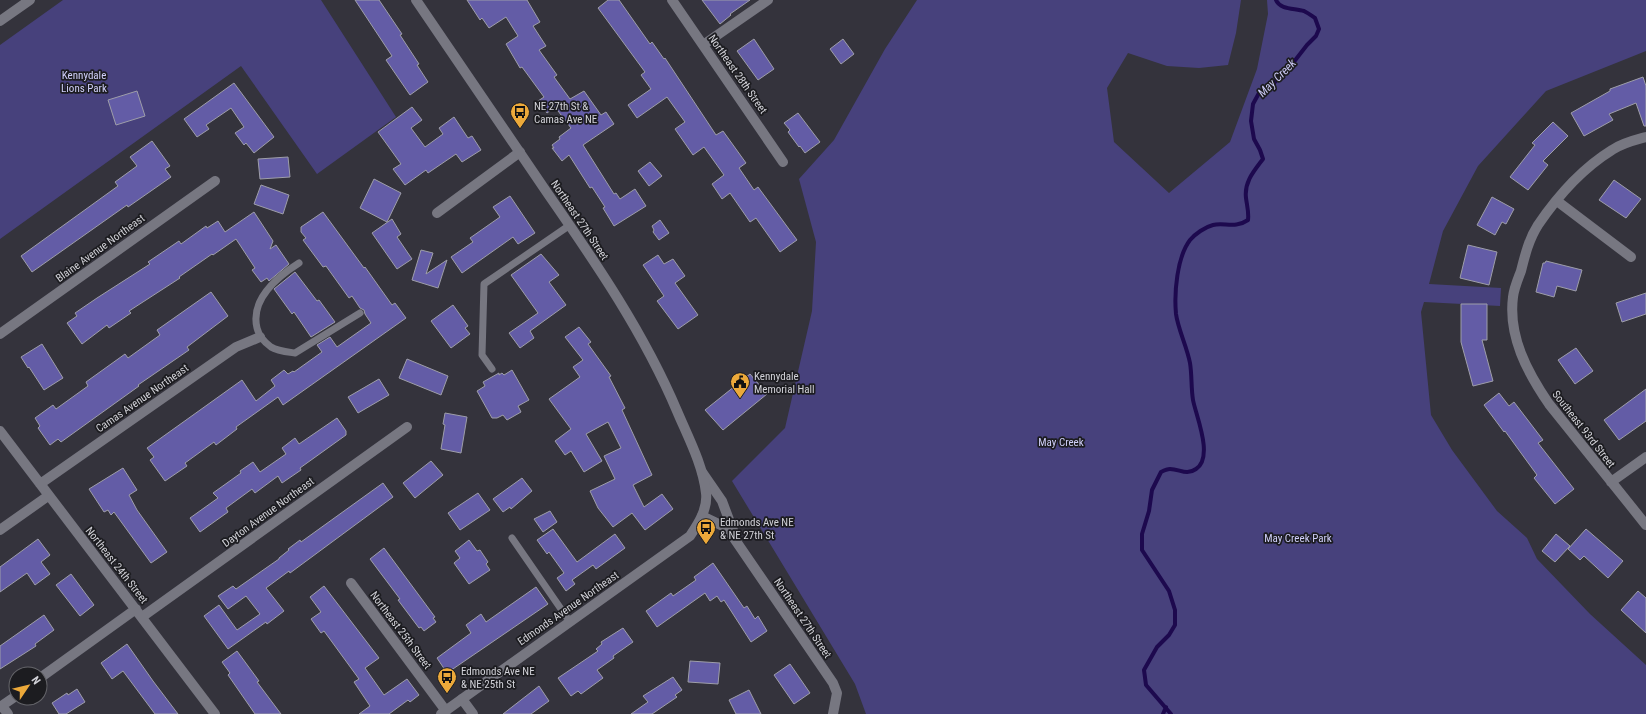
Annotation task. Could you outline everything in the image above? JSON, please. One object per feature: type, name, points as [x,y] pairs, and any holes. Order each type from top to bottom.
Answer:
[{"type":"street","points":[[0,21],[30,0]]},
{"type":"street","name":"Northeast 27th Street","points":[[416,0],[570,225],[625,309],[653,359],[690,441],[700,468],[707,495],[702,516],[727,528],[832,683],[836,693],[833,714]]},
{"type":"street","name":"Northeast 28th Street","points":[[672,0],[783,162]]},
{"type":"street","points":[[703,45],[768,0]]},
{"type":"street","name":"Southeast 93rd Street","points":[[1646,136],[1612,149],[1573,182],[1557,201],[1538,226],[1529,243],[1513,296],[1516,340],[1525,366],[1536,386],[1646,525]]},
{"type":"street","points":[[437,213],[520,152]]},
{"type":"street","name":"Blaine Avenue Northeast","points":[[0,334],[215,181]]},
{"type":"street","points":[[1557,201],[1632,257]]},
{"type":"street","name":"Camas Avenue Northeast","points":[[40,484],[236,347],[260,337]]},
{"type":"street","name":"Dayton Avenue Northeast","points":[[48,673],[139,613],[407,427]]},
{"type":"street","name":"Northeast 24th Street","points":[[0,431],[215,714]]},
{"type":"street","points":[[1611,482],[1646,457]]},
{"type":"street","name":"Northeast 27th Street","points":[[700,468],[722,501],[736,541]]},
{"type":"street","points":[[0,530],[48,496]]},
{"type":"street","name":"Edmonds Avenue Northeast","points":[[444,712],[690,536],[700,522],[702,516]]},
{"type":"street","name":"Northeast 25th Street","points":[[351,583],[444,712]]},
{"type":"street","points":[[462,699],[473,714]]},
{"type":"lane","points":[[492,369],[482,355],[484,284],[570,225]]},
{"type":"lane","points":[[298,263],[268,287],[260,299],[256,312],[256,323],[260,337],[272,348],[295,353],[360,313]]},
{"type":"lane","points":[[512,538],[570,622]]},
{"type":"green space","name":"Kennydale Lions Park","points":[[63,0],[321,0],[396,117],[317,174],[241,66],[0,239],[0,45]]},
{"type":"green space","name":"May Creek","points":[[917,0],[1241,0],[1236,33],[1228,65],[1199,68],[1167,66],[1128,53],[1107,88],[1114,142],[1169,193],[1230,142],[1257,69],[1268,14],[1267,0],[1646,0],[1646,51],[1546,91],[1478,166],[1443,231],[1429,284],[1501,288],[1500,306],[1424,302],[1421,312],[1431,415],[1452,450],[1497,511],[1527,538],[1537,559],[1590,614],[1646,665],[1646,714],[866,714],[855,684],[732,481],[785,428],[812,311],[816,242],[799,179],[834,140],[885,49]]},
{"type":"building","points":[[355,0],[379,0],[402,34],[400,35],[419,64],[417,65],[428,82],[410,95],[386,60],[392,56]]},
{"type":"building","points":[[467,0],[527,0],[540,22],[533,26],[546,46],[539,50],[557,75],[554,77],[570,99],[584,91],[601,115],[606,112],[614,124],[583,145],[614,194],[616,193],[620,199],[635,189],[646,206],[614,226],[603,208],[605,207],[592,187],[590,188],[569,155],[562,161],[552,148],[554,148],[552,145],[560,139],[559,137],[571,128],[555,107],[547,113],[538,101],[544,97],[522,67],[520,68],[506,44],[518,36],[506,17],[489,28],[482,18],[480,20]]},
{"type":"building","points":[[608,0],[619,0],[650,44],[652,42],[664,59],[665,58],[716,135],[723,131],[746,163],[739,168],[754,190],[758,187],[797,240],[780,252],[756,218],[750,222],[730,193],[722,199],[712,184],[724,175],[704,147],[693,155],[675,129],[685,122],[667,97],[637,118],[628,105],[651,89],[641,75],[645,72],[598,8]]},
{"type":"building","points":[[702,0],[750,0],[730,14],[731,15],[720,24]]},
{"type":"building","points":[[754,39],[774,69],[758,80],[737,51]]},
{"type":"building","points":[[843,39],[854,54],[841,64],[830,49]]},
{"type":"building","points":[[1643,77],[1646,86],[1646,126],[1644,126],[1636,103],[1609,114],[1613,120],[1584,136],[1571,113],[1610,91],[1610,89]]},
{"type":"building","points":[[234,83],[274,137],[254,153],[246,143],[244,145],[235,133],[244,127],[231,108],[206,125],[209,129],[197,137],[184,119]]},
{"type":"building","points":[[137,91],[145,116],[116,125],[108,100]]},
{"type":"building","points":[[412,107],[422,120],[411,128],[425,147],[443,134],[439,128],[454,117],[468,138],[472,136],[481,150],[462,162],[456,154],[428,173],[426,170],[405,185],[393,169],[401,164],[378,132]]},
{"type":"building","points":[[798,113],[820,142],[805,153],[788,132],[790,130],[784,123]]},
{"type":"building","points":[[1553,122],[1568,136],[1543,161],[1548,165],[1528,190],[1510,177],[1535,145],[1532,143]]},
{"type":"building","points":[[152,141],[170,166],[165,169],[171,177],[128,207],[127,205],[32,272],[21,256],[118,186],[115,182],[137,166],[130,157]]},
{"type":"building","points":[[288,157],[290,177],[260,179],[258,159]]},
{"type":"building","points":[[650,162],[662,176],[649,186],[638,171]]},
{"type":"building","points":[[374,179],[401,193],[387,222],[360,208]]},
{"type":"building","points":[[1614,180],[1641,199],[1626,218],[1599,200]]},
{"type":"building","points":[[261,185],[289,195],[283,214],[254,204]]},
{"type":"building","points":[[510,196],[535,233],[518,244],[513,237],[462,273],[451,257],[473,242],[470,238],[500,217],[493,207]]},
{"type":"building","points":[[1492,197],[1514,209],[1506,224],[1502,222],[1495,235],[1477,225]]},
{"type":"building","points":[[254,212],[273,241],[270,249],[276,245],[289,264],[269,281],[267,278],[261,282],[252,270],[255,268],[236,239],[129,311],[131,313],[109,328],[107,325],[82,344],[67,323],[77,316],[75,313],[150,264],[148,262],[179,241],[181,244],[206,226],[207,228],[218,221],[225,232]]},
{"type":"building","points":[[323,212],[392,305],[395,303],[406,318],[283,405],[278,397],[236,427],[237,429],[216,445],[214,442],[185,463],[187,466],[165,481],[150,460],[154,457],[147,448],[242,380],[256,401],[275,386],[271,380],[284,370],[288,374],[293,371],[294,372],[322,352],[317,345],[330,337],[337,347],[371,323],[364,310],[360,308],[352,296],[349,298],[326,266],[323,267],[303,240],[306,238],[301,232],[301,227]]},
{"type":"building","points":[[392,219],[401,234],[397,237],[412,259],[397,269],[372,233]]},
{"type":"building","points":[[660,220],[669,233],[659,240],[653,232],[654,230],[652,226]]},
{"type":"building","points":[[1468,245],[1497,252],[1489,285],[1460,278]]},
{"type":"building","points":[[421,250],[433,253],[426,274],[447,260],[438,288],[412,280]]},
{"type":"building","points":[[541,254],[559,275],[549,282],[566,305],[530,331],[534,338],[520,348],[509,333],[538,313],[511,275]]},
{"type":"building","points":[[658,255],[664,264],[673,259],[685,276],[675,283],[698,315],[678,329],[657,301],[664,296],[643,265]]},
{"type":"building","points":[[1546,261],[1582,270],[1576,291],[1557,286],[1554,297],[1536,292],[1543,263]]},
{"type":"building","points":[[295,272],[317,301],[319,300],[335,322],[311,337],[294,312],[292,314],[274,289]]},
{"type":"building","points":[[211,292],[228,316],[187,347],[189,350],[138,385],[139,386],[61,442],[58,439],[50,445],[38,428],[40,426],[35,418],[53,405],[56,409],[88,386],[86,382],[125,354],[128,358],[160,335],[157,330]]},
{"type":"building","points":[[1646,293],[1646,314],[1622,322],[1616,303]]},
{"type":"building","points":[[1461,304],[1487,304],[1487,340],[1482,340],[1493,381],[1473,386],[1461,342]]},
{"type":"building","points":[[453,305],[468,326],[465,328],[470,334],[451,348],[431,321]]},
{"type":"building","points":[[579,327],[591,342],[588,344],[611,376],[609,377],[625,408],[622,410],[652,475],[633,485],[644,507],[662,494],[673,509],[645,530],[632,513],[613,527],[598,508],[590,491],[615,479],[604,456],[621,448],[608,422],[586,434],[602,461],[584,472],[571,451],[565,455],[555,441],[571,429],[549,399],[580,377],[573,367],[583,360],[565,337]]},
{"type":"building","points":[[42,344],[63,378],[44,390],[21,357]]},
{"type":"building","points":[[1576,348],[1593,371],[1575,384],[1558,360]]},
{"type":"building","points":[[407,359],[448,376],[441,395],[399,378]]},
{"type":"building","points":[[512,370],[529,400],[518,406],[521,412],[507,420],[503,415],[497,418],[492,418],[477,391],[485,386],[483,382],[499,373],[499,375],[502,373],[504,375]]},
{"type":"building","name":"Kennydale Memorial Hall","points":[[750,374],[767,394],[723,430],[705,410]]},
{"type":"building","points":[[379,379],[389,395],[358,413],[348,397]]},
{"type":"building","points":[[1646,389],[1646,421],[1619,440],[1604,420]]},
{"type":"building","points":[[1499,393],[1509,406],[1514,402],[1543,440],[1538,443],[1574,489],[1555,504],[1534,478],[1537,475],[1484,405]]},
{"type":"building","points":[[445,413],[467,417],[461,453],[441,449],[445,425],[443,424]]},
{"type":"building","points":[[337,418],[346,431],[346,435],[282,483],[278,476],[255,493],[252,489],[226,508],[228,512],[200,532],[190,518],[218,498],[213,493],[241,473],[240,471],[253,462],[260,472],[286,454],[282,448],[295,438],[299,444]]},
{"type":"building","points":[[431,461],[443,475],[415,498],[403,483]]},
{"type":"building","points":[[123,468],[137,490],[129,495],[137,510],[167,552],[151,563],[114,512],[111,515],[108,510],[104,512],[89,489]]},
{"type":"building","points":[[522,478],[532,491],[511,509],[510,507],[503,512],[493,499]]},
{"type":"building","points":[[383,483],[393,497],[290,573],[289,571],[266,588],[284,611],[267,624],[266,622],[228,649],[204,616],[219,605],[237,630],[260,614],[246,596],[228,609],[218,596],[233,586],[236,589],[279,559],[289,550],[288,549],[300,540],[301,542]]},
{"type":"building","points":[[478,493],[490,510],[460,530],[448,513]]},
{"type":"building","points":[[550,511],[557,522],[543,532],[534,519]]},
{"type":"building","points":[[553,529],[577,562],[615,534],[625,548],[596,569],[593,565],[572,580],[575,584],[566,591],[557,578],[564,573],[549,552],[547,554],[537,540]]},
{"type":"building","points":[[1586,529],[1623,561],[1608,578],[1584,556],[1580,560],[1568,549]]},
{"type":"building","points":[[1556,534],[1570,546],[1555,562],[1542,551]]},
{"type":"building","points":[[38,539],[50,555],[41,562],[50,574],[35,585],[27,573],[0,592],[0,567]]},
{"type":"building","points":[[469,540],[477,551],[480,550],[488,562],[486,564],[490,570],[469,584],[454,563],[460,558],[455,551]]},
{"type":"building","points":[[384,548],[435,617],[433,618],[436,622],[424,631],[421,627],[419,628],[398,600],[400,599],[370,559]]},
{"type":"building","points":[[713,563],[744,608],[747,606],[755,619],[758,616],[767,631],[751,642],[724,600],[721,602],[717,596],[710,601],[705,593],[657,627],[646,611],[671,593],[673,596],[696,580],[694,577]]},
{"type":"building","points":[[71,574],[94,605],[80,616],[56,585]]},
{"type":"building","points":[[324,586],[379,658],[365,668],[384,695],[407,679],[419,695],[410,702],[408,700],[389,714],[359,714],[370,706],[354,682],[359,679],[324,631],[321,633],[311,619],[321,612],[310,597]]},
{"type":"building","points":[[536,587],[548,604],[447,673],[437,658],[471,633],[466,625],[481,614],[486,622]]},
{"type":"building","points":[[1638,591],[1646,598],[1646,633],[1621,610]]},
{"type":"building","points":[[44,615],[54,630],[35,644],[36,646],[0,669],[0,646]]},
{"type":"building","points":[[623,628],[633,642],[613,656],[614,658],[597,670],[603,678],[581,694],[578,691],[571,696],[558,678],[598,651],[596,649],[602,644],[601,642]]},
{"type":"building","points":[[127,644],[178,714],[155,714],[123,671],[112,679],[101,663]]},
{"type":"building","points":[[237,651],[259,681],[257,682],[281,714],[255,714],[228,675],[230,673],[222,662]]},
{"type":"building","points":[[690,661],[720,663],[718,684],[688,682]]},
{"type":"building","points":[[790,664],[810,693],[794,704],[774,675]]},
{"type":"building","points":[[673,677],[682,690],[675,695],[677,697],[652,714],[631,714],[648,702],[643,696]]},
{"type":"building","points":[[539,686],[549,701],[531,714],[503,714]]},
{"type":"building","points":[[77,689],[85,702],[66,714],[59,714],[52,703],[67,693],[68,695]]},
{"type":"building","points":[[749,690],[761,714],[736,714],[729,700]]},
{"type":"waterway","name":"May Creek","points":[[1171,714],[1146,685],[1144,670],[1157,647],[1169,635],[1175,625],[1175,610],[1169,591],[1142,550],[1142,534],[1149,511],[1152,490],[1161,472],[1170,469],[1186,472],[1192,471],[1201,463],[1204,455],[1204,446],[1193,400],[1190,363],[1176,314],[1177,276],[1179,265],[1186,247],[1197,233],[1213,225],[1234,225],[1248,220],[1246,198],[1248,182],[1263,159],[1254,139],[1251,121],[1253,104],[1259,93],[1271,87],[1282,73],[1293,63],[1316,36],[1319,29],[1315,18],[1310,14],[1304,11],[1281,6],[1276,0]]},
{"type":"waterway","name":"May Creek","points":[[1163,714],[1166,707]]},
{"type":"place","name":"NE 27th St & Camas Ave NE","points":[[520,129]]},
{"type":"place","name":"Kennydale Memorial Hall","points":[[740,399]]},
{"type":"place","name":"Edmonds Ave NE & NE 27th St","points":[[706,545]]},
{"type":"place","name":"Edmonds Ave NE & NE 25th St","points":[[447,694]]},
{"type":"park label","name":"May Creek Park","points":[[1298,538]]}]
